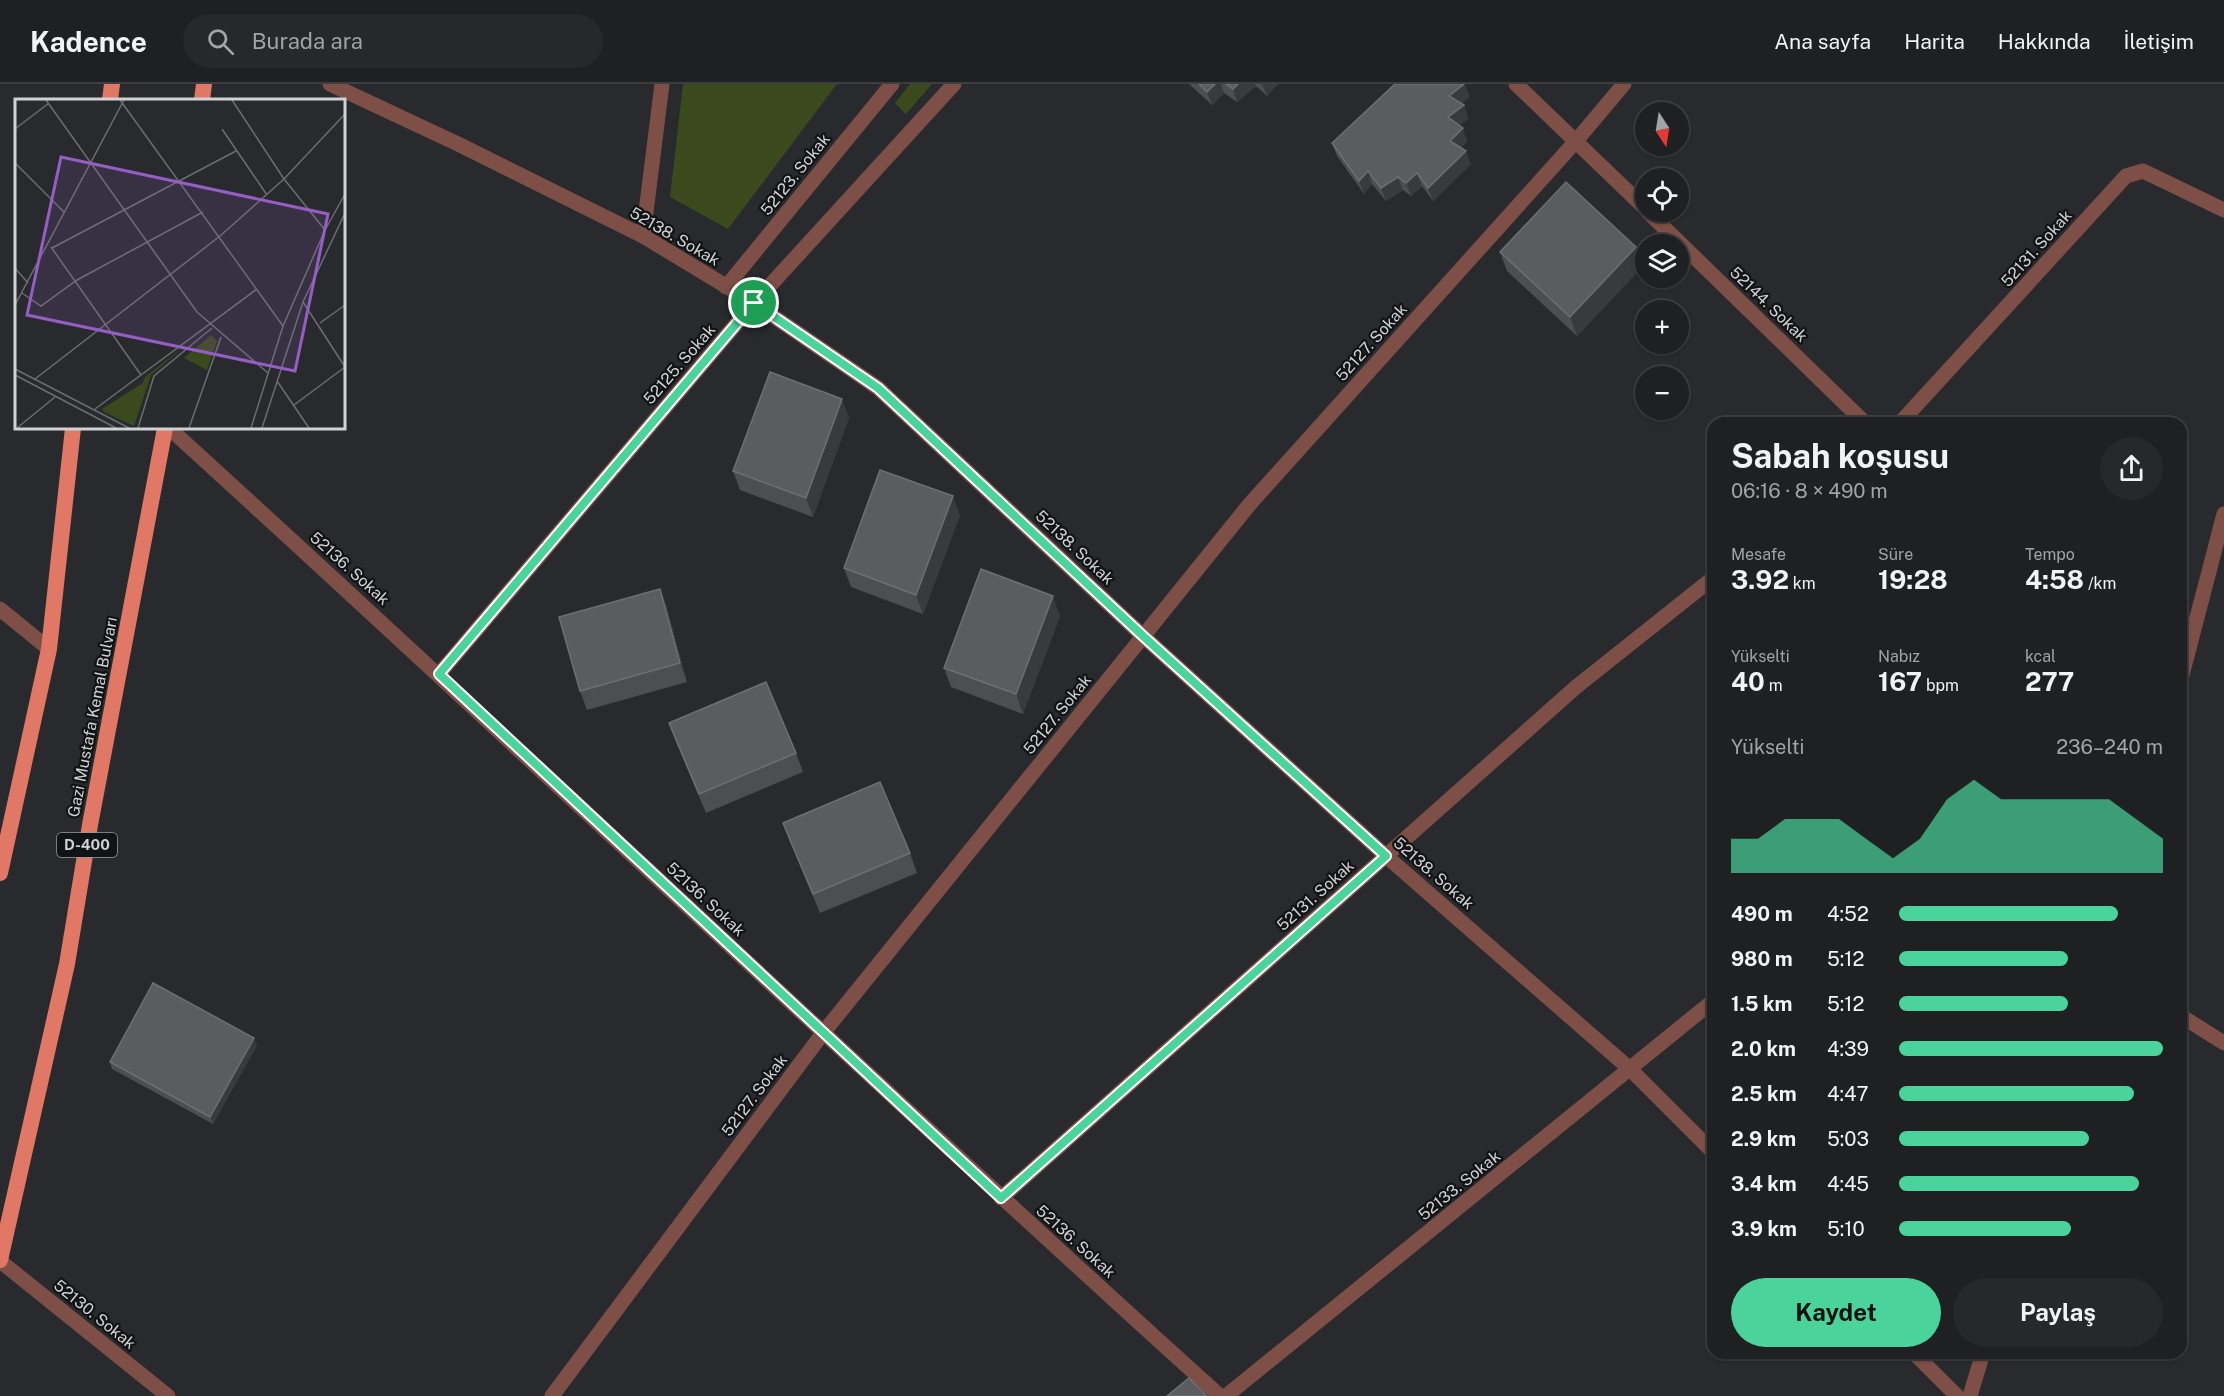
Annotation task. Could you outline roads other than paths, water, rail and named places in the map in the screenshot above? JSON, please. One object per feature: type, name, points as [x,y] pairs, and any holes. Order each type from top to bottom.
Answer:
[{"type":"highway","points":[[110,99],[112,84]]},
{"type":"highway","points":[[202,99],[204,84]]},
{"type":"highway","points":[[0,873],[49,649],[73,429]]},
{"type":"highway","name":"Gazi Mustafa Kemal Bulvarı","points":[[0,1260],[67,964],[90,825],[167,429]]},
{"type":"street","name":"52138. Sokak","points":[[330,84],[459,144],[643,236],[754,303],[878,388],[1143,636],[1386,856],[1630,1069],[1707,1146]]},
{"type":"street","points":[[643,236],[662,84]]},
{"type":"street","name":"52123. Sokak","points":[[726,287],[892,84]]},
{"type":"street","name":"52125. Sokak","points":[[439,674],[754,303],[954,84]]},
{"type":"street","name":"52144. Sokak","points":[[1516,84],[1635,198]]},
{"type":"street","name":"52127. Sokak","points":[[552,1396],[823,1033],[1249,505],[1576,141],[1624,84]]},
{"type":"street","name":"52131. Sokak","points":[[1905,417],[2126,176],[2143,171],[2224,210]]},
{"type":"street","name":"52144. Sokak","points":[[1659,222],[1859,417]]},
{"type":"street","name":"52136. Sokak","points":[[168,429],[439,674],[1001,1198],[1220,1396]]},
{"type":"street","points":[[2187,655],[2224,514]]},
{"type":"street","name":"52131. Sokak","points":[[1001,1198],[1576,687],[1707,583]]},
{"type":"street","points":[[0,609],[49,649]]},
{"type":"street","name":"52133. Sokak","points":[[1226,1396],[1707,1006]]},
{"type":"street","points":[[2187,1020],[2224,1043]]},
{"type":"street","name":"52130. Sokak","points":[[0,1260],[168,1396]]},
{"type":"street","points":[[1920,1359],[1957,1396]]},
{"type":"street","points":[[1970,1396],[1981,1359]]}]
